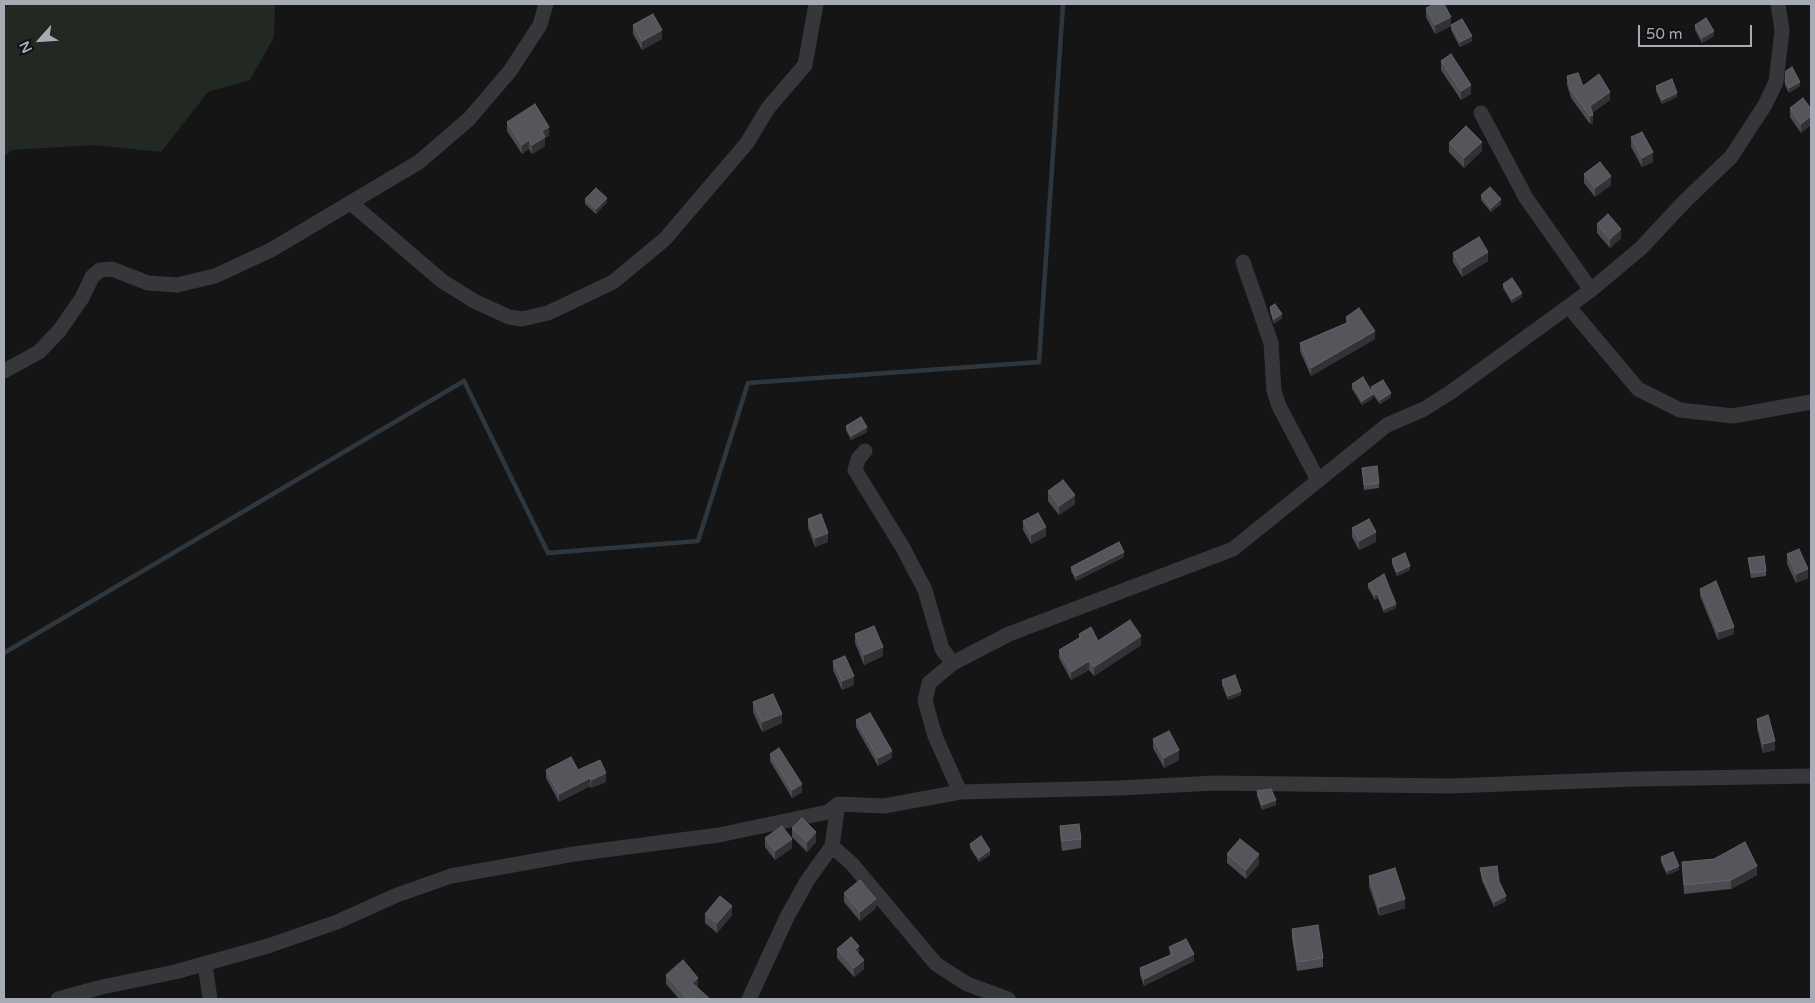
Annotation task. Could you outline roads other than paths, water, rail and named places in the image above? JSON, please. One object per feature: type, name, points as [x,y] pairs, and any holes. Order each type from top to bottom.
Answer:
[{"type":"street","points":[[4,371],[39,352],[59,331],[82,298],[92,277],[100,270],[112,269],[148,283],[177,285],[215,276],[271,250],[419,162],[469,119],[510,71],[540,25],[546,4]]},
{"type":"street","points":[[351,203],[442,281],[474,301],[510,317],[522,318],[548,313],[613,282],[665,239],[747,143],[768,108],[805,65],[816,4]]},
{"type":"street","points":[[960,792],[935,736],[925,701],[929,683],[954,663],[1008,634],[1233,549],[1387,425],[1424,409],[1451,392],[1591,290],[1641,248],[1685,201],[1731,157],[1756,120],[1776,82],[1782,30],[1778,4]]},
{"type":"street","points":[[1481,113],[1526,198],[1591,290]]},
{"type":"street","points":[[1242,262],[1270,343],[1273,355],[1272,371],[1277,398],[1318,480]]},
{"type":"street","points":[[1568,307],[1638,389],[1680,410],[1733,416],[1811,402]]},
{"type":"street","points":[[864,452],[858,459],[855,470],[925,590],[942,649],[954,663]]},
{"type":"street","points":[[58,999],[205,964],[268,946],[337,922],[396,896],[451,876],[574,854],[719,835],[828,812],[838,804],[884,806],[960,792],[1119,788],[1215,783],[1450,786],[1646,778],[1811,776]]},
{"type":"street","points":[[749,999],[787,917],[807,881],[832,846],[838,804]]},
{"type":"street","points":[[832,846],[852,864],[936,964],[967,984],[1008,999]]},
{"type":"street","points":[[205,964],[210,999]]},
{"type":"waterway","points":[[4,653],[464,381],[548,553],[698,541],[748,383],[1039,362],[1063,4]]}]
